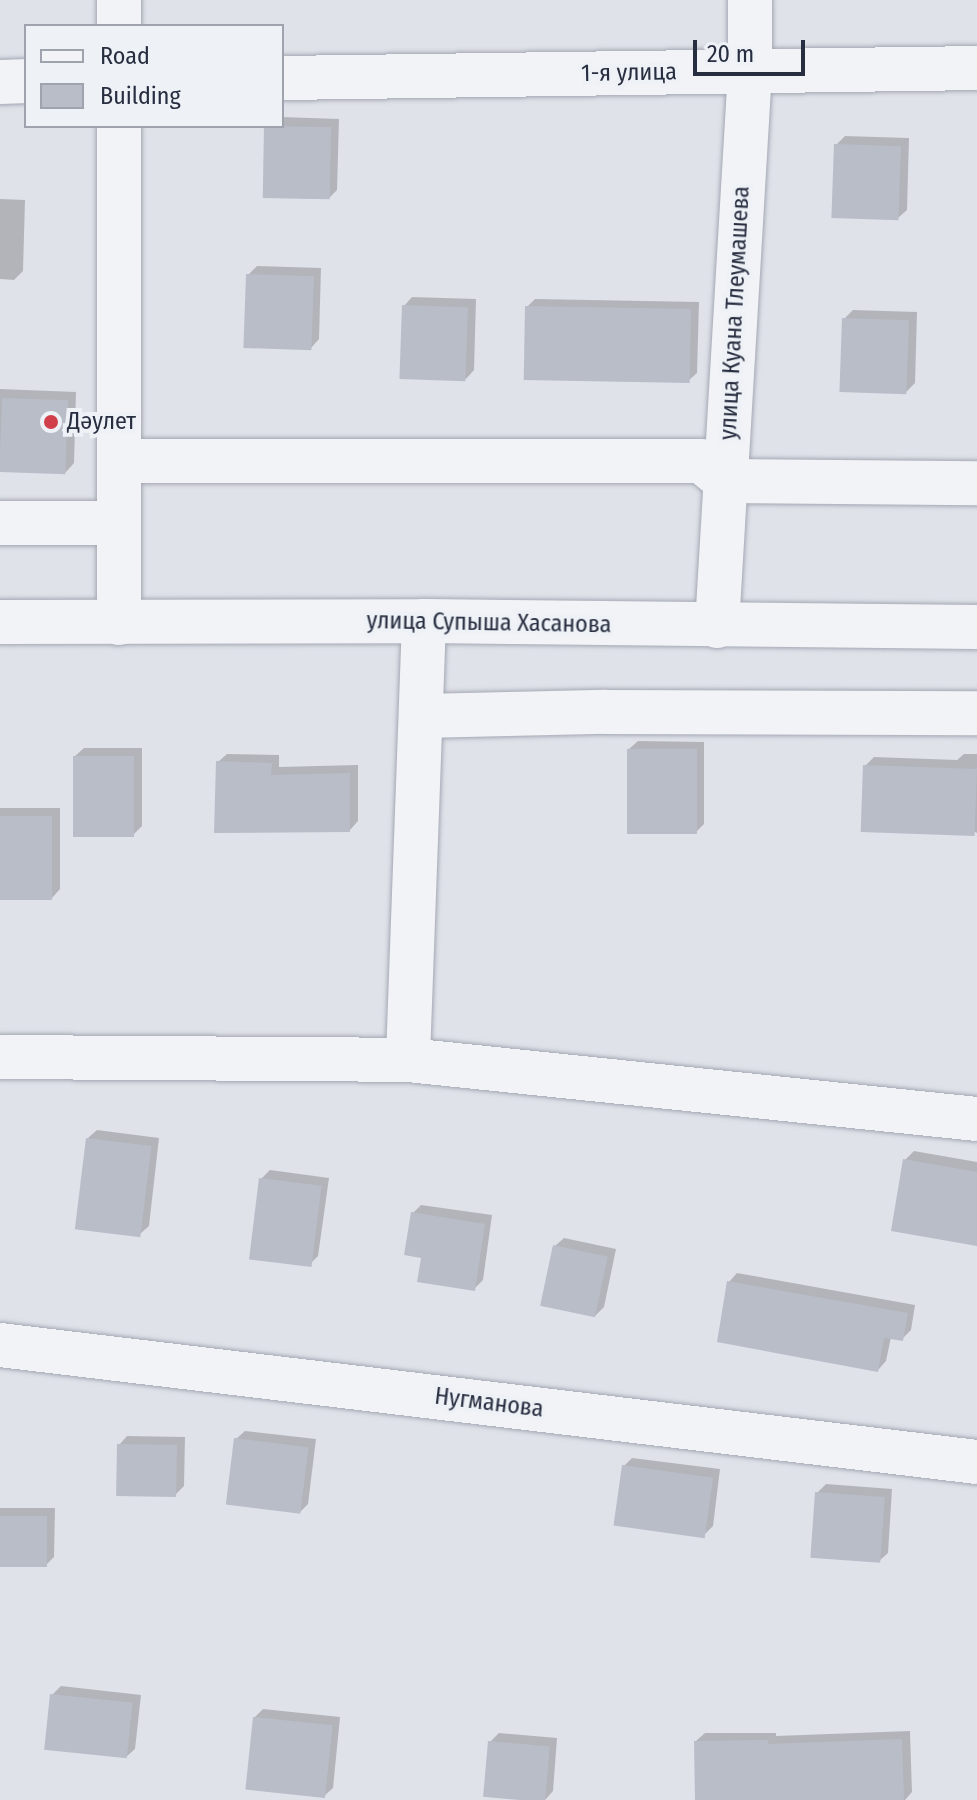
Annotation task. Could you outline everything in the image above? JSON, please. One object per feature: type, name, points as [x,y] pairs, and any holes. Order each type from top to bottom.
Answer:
[{"type":"street","points":[[119,0],[119,24]]},
{"type":"street","name":"улица Куана Тлеумашева","points":[[717,626],[750,71],[750,0]]},
{"type":"street","name":"1-я улица","points":[[284,78],[977,68]]},
{"type":"street","points":[[0,82],[24,81]]},
{"type":"street","points":[[119,128],[119,623]]},
{"type":"street","points":[[119,461],[701,461],[726,481],[977,483]]},
{"type":"street","points":[[0,523],[119,523]]},
{"type":"street","points":[[408,1060],[424,621]]},
{"type":"street","name":"улица Супыша Хасанова","points":[[0,622],[424,621],[977,627]]},
{"type":"street","points":[[422,716],[605,712],[977,713]]},
{"type":"street","points":[[0,1057],[408,1060],[977,1119]]},
{"type":"street","name":"Нугманова","points":[[0,1345],[977,1462]]},
{"type":"building","points":[[331,127],[330,199],[263,198],[264,128]]},
{"type":"building","points":[[834,144],[901,146],[898,220],[831,218]]},
{"type":"building","points":[[246,274],[314,276],[311,350],[243,348]]},
{"type":"building","points":[[402,305],[468,307],[465,381],[399,379]]},
{"type":"building","points":[[525,306],[691,309],[690,383],[524,380]]},
{"type":"building","points":[[842,318],[909,320],[906,394],[839,392]]},
{"type":"building","points":[[2,398],[68,400],[65,474],[0,472]]},
{"type":"building","points":[[627,749],[697,749],[697,834],[627,834]]},
{"type":"building","points":[[73,756],[134,756],[134,837],[73,837]]},
{"type":"building","points":[[216,761],[272,763],[271,775],[350,773],[350,832],[214,833]]},
{"type":"building","points":[[863,765],[977,769],[975,836],[861,832]]},
{"type":"building","points":[[0,816],[52,816],[52,900],[0,900]]},
{"type":"building","points":[[86,1138],[152,1146],[140,1237],[75,1229]]},
{"type":"building","points":[[903,1159],[977,1172],[977,1246],[891,1231]]},
{"type":"building","points":[[259,1178],[322,1186],[312,1267],[249,1259]]},
{"type":"building","points":[[411,1212],[485,1224],[475,1291],[417,1282],[421,1258],[404,1255]]},
{"type":"building","points":[[553,1245],[608,1257],[595,1317],[540,1306]]},
{"type":"building","points":[[727,1281],[908,1313],[903,1341],[884,1338],[878,1372],[717,1342]]},
{"type":"building","points":[[234,1438],[308,1447],[300,1514],[226,1505]]},
{"type":"building","points":[[117,1444],[177,1445],[176,1497],[116,1496]]},
{"type":"building","points":[[622,1465],[713,1478],[705,1538],[614,1525]]},
{"type":"building","points":[[815,1492],[885,1497],[880,1563],[810,1558]]},
{"type":"building","points":[[0,1516],[47,1516],[47,1567],[0,1567]]},
{"type":"building","points":[[50,1694],[133,1703],[127,1758],[44,1750]]},
{"type":"building","points":[[253,1717],[333,1725],[325,1798],[245,1790]]},
{"type":"building","points":[[902,1739],[904,1800],[695,1800],[694,1741],[768,1740],[768,1744]]},
{"type":"building","points":[[488,1741],[550,1746],[545,1800],[483,1797]]},
{"type":"place","name":"Дәулет","points":[[51,422]]}]
